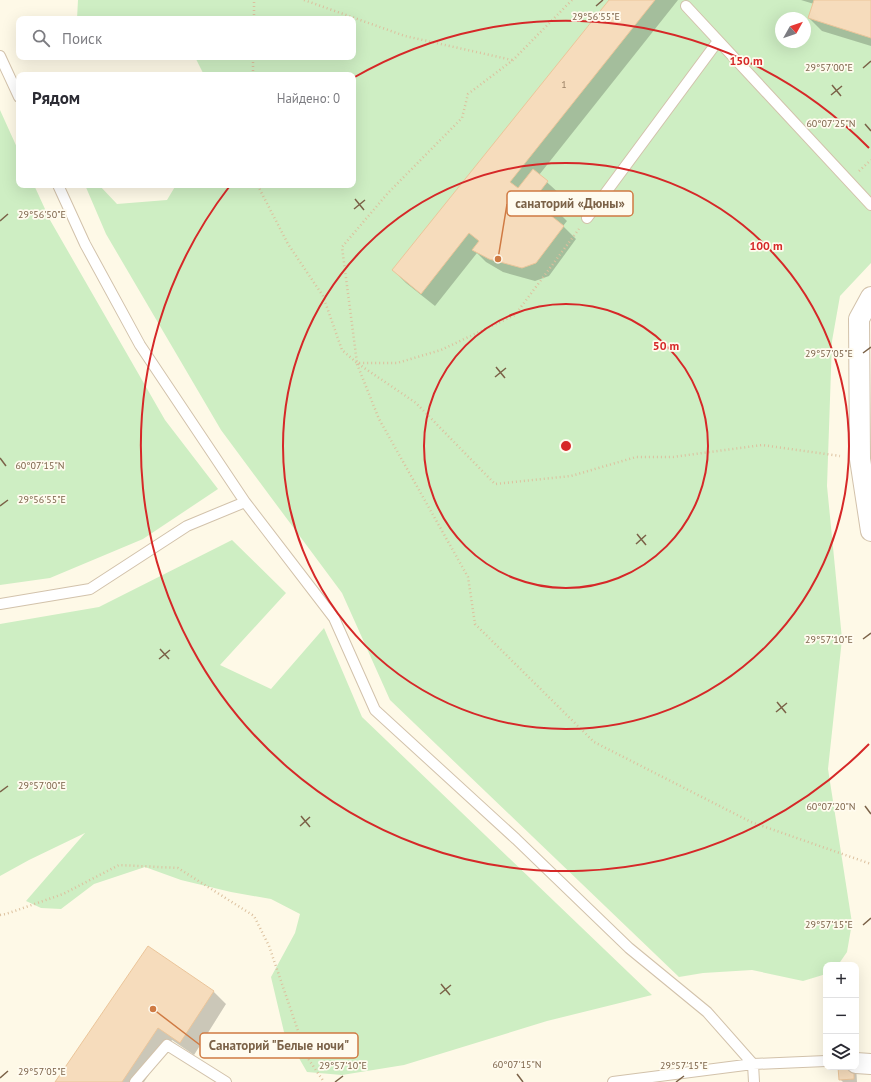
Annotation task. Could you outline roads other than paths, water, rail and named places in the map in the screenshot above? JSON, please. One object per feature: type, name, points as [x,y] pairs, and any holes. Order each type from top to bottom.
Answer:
[{"type":"street","points":[[871,297],[859,319],[860,459],[871,531]]},
{"type":"street","points":[[859,1063],[871,1064]]},
{"type":"lane","points":[[686,6],[871,206]]},
{"type":"lane","points":[[587,218],[718,41]]},
{"type":"lane","points":[[0,56],[16,91]]},
{"type":"lane","points":[[59,188],[85,244],[140,345],[245,502],[334,618],[375,710],[516,839],[629,948],[707,1012],[753,1064],[754,1082]]},
{"type":"lane","points":[[0,604],[90,589],[187,526],[245,502]]},
{"type":"lane","points":[[135,1082],[167,1045],[226,1082]]},
{"type":"lane","points":[[613,1082],[753,1064],[823,1061]]},
{"type":"place","name":"санаторий «Дюны»","points":[[498,259]]},
{"type":"place","name":"Санаторий \"Белые ночи\"","points":[[153,1009]]}]
